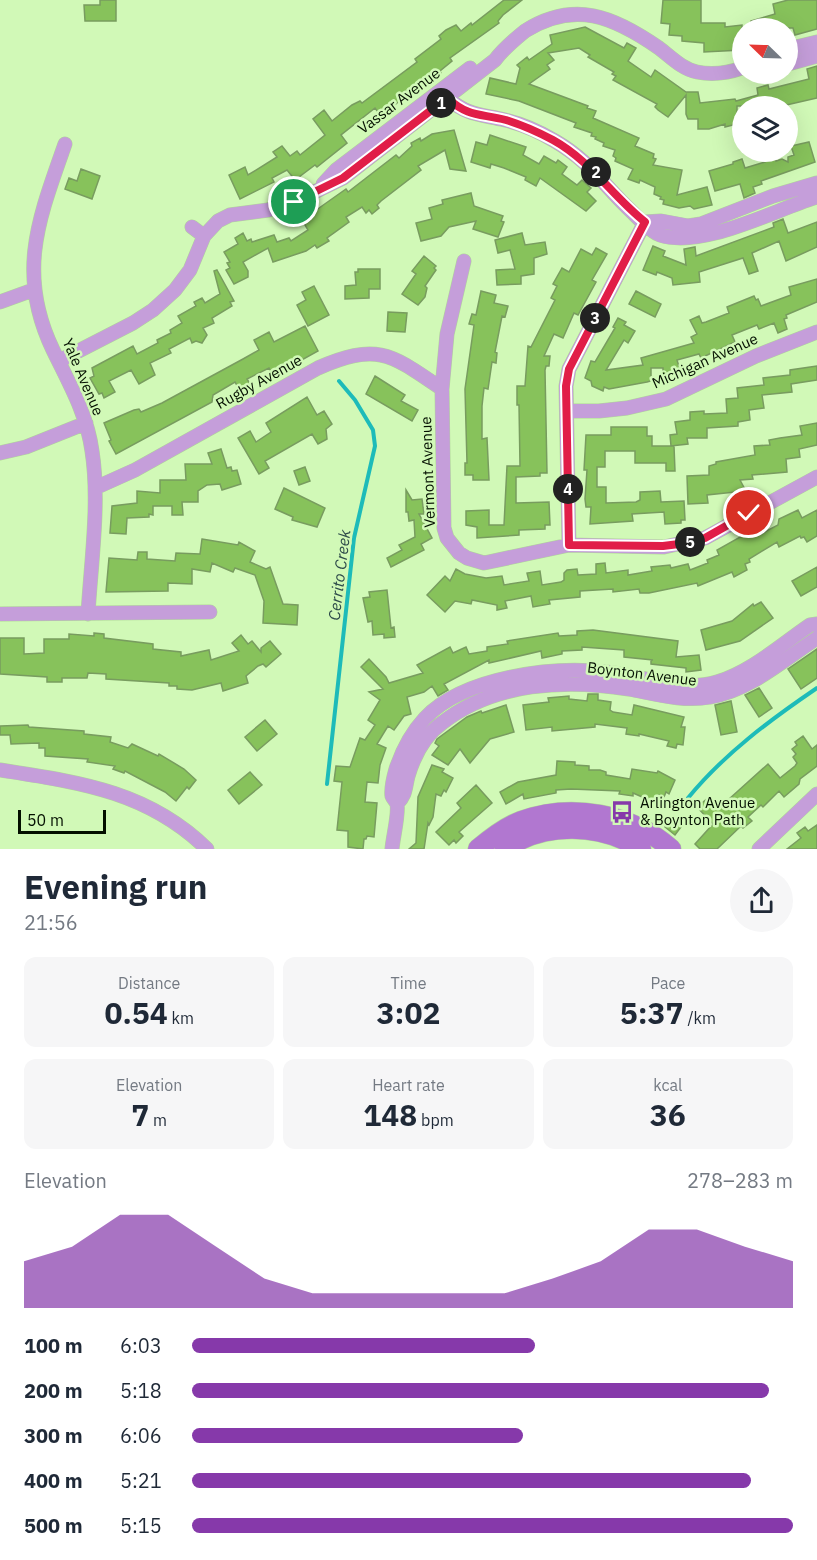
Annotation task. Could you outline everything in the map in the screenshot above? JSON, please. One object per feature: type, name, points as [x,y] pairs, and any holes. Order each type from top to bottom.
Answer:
[{"type":"main road","points":[[478,849],[497,834],[520,822],[544,815],[577,812],[631,823],[660,839],[671,849]]},
{"type":"main road","points":[[505,849],[527,837],[553,830],[576,829],[602,832],[641,849]]},
{"type":"street","name":"Vassar Avenue","points":[[59,361],[133,323],[153,310],[175,290],[190,270],[204,236],[218,222],[231,214],[268,210],[294,202],[343,178],[495,60],[504,48],[549,14],[566,8],[582,8],[603,14],[627,27],[679,64],[696,72],[714,74],[732,70]]},
{"type":"street","points":[[798,47],[817,42]]},
{"type":"street","name":"Vassar Avenue","points":[[320,188],[336,170],[491,52],[504,48]]},
{"type":"street","points":[[798,61],[817,56]]},
{"type":"street","points":[[447,98],[465,112],[506,120],[528,128],[570,150],[587,164],[632,212],[658,234],[689,239],[722,231],[817,197]]},
{"type":"street","name":"Yale Avenue","points":[[65,144],[39,223],[33,290],[47,335],[86,423],[92,452],[95,488],[87,614]]},
{"type":"street","points":[[645,222],[661,221],[687,226],[701,224],[773,196],[817,183]]},
{"type":"street","points":[[569,545],[566,386],[569,369],[645,222]]},
{"type":"street","points":[[192,227],[204,236]]},
{"type":"street","name":"Vermont Avenue","points":[[464,261],[447,334],[442,390],[444,528],[453,546],[467,558],[484,563],[569,545],[663,546],[705,538],[817,477]]},
{"type":"street","points":[[0,302],[33,290]]},
{"type":"street","name":"Michigan Avenue","points":[[567,411],[609,410],[666,399],[756,356],[817,332]]},
{"type":"street","name":"Rugby Avenue","points":[[95,488],[135,470],[318,368],[346,356],[368,353],[383,355],[410,368],[442,390]]},
{"type":"street","points":[[0,453],[27,447],[86,423]]},
{"type":"street","points":[[0,614],[210,612]]},
{"type":"street","name":"Boynton Avenue","points":[[392,849],[397,804],[392,795],[396,771],[413,733],[425,717],[444,702],[469,690],[541,672],[605,672],[674,685],[717,682],[742,670],[810,625],[817,624]]},
{"type":"street","name":"Boynton Avenue","points":[[397,804],[405,796],[414,759],[425,740],[439,725],[459,710],[483,699],[543,685],[572,683],[613,687],[677,698],[711,697],[748,683],[817,638]]},
{"type":"street","points":[[0,770],[71,781],[120,794],[151,807],[177,822],[207,849]]},
{"type":"street","points":[[759,849],[817,794]]},
{"type":"building","points":[[100,0],[116,0],[116,21],[85,21],[84,5],[100,5]]},
{"type":"building","points":[[504,0],[522,0],[503,15],[499,23],[450,58],[452,61],[440,71],[441,73],[425,85],[423,82],[381,116],[375,108],[341,135],[347,143],[317,167],[315,165],[295,180],[287,170],[272,178],[274,182],[240,199],[229,175],[245,167],[248,175],[277,157],[273,152],[282,146],[290,156],[297,151],[300,155],[325,135],[313,119],[324,110],[332,121],[352,105],[360,101],[362,103],[417,62],[415,59],[441,39],[439,36],[446,30],[456,25],[461,31]]},
{"type":"building","points":[[663,0],[701,0],[701,23],[725,23],[725,27],[732,26],[732,51],[704,52],[704,43],[682,41],[682,36],[669,35],[670,24],[661,23]]},
{"type":"building","points":[[788,0],[817,0],[817,29],[798,34],[798,18],[761,18],[775,14],[773,4]]},
{"type":"building","points":[[585,27],[624,48],[627,43],[636,48],[628,61],[651,77],[655,70],[686,92],[698,92],[700,103],[732,99],[732,125],[725,127],[725,124],[709,129],[698,129],[698,119],[688,119],[686,114],[686,95],[668,117],[655,107],[657,104],[613,80],[616,76],[612,74],[614,72],[588,57],[590,55],[579,48],[548,53],[554,60],[547,65],[550,69],[529,84],[588,106],[587,108],[596,111],[593,118],[639,138],[635,146],[654,154],[653,158],[656,159],[653,165],[682,170],[677,195],[707,187],[712,205],[694,209],[690,206],[679,208],[663,204],[664,200],[654,194],[655,187],[640,180],[639,183],[628,179],[633,169],[615,161],[616,158],[613,156],[615,150],[603,146],[604,143],[591,136],[592,133],[574,127],[576,123],[519,101],[486,94],[490,78],[516,84],[520,68],[517,65],[527,57],[529,60],[552,44],[550,35]]},
{"type":"building","points":[[817,66],[817,98],[798,102],[798,96],[754,96],[758,95],[757,88],[768,85],[769,89],[798,84],[798,82],[809,79],[807,69]]},
{"type":"building","points":[[454,130],[466,171],[450,169],[445,150],[418,166],[421,170],[381,201],[377,205],[379,208],[372,214],[369,210],[366,213],[362,207],[346,217],[349,222],[327,238],[329,241],[317,248],[315,245],[306,251],[273,262],[268,248],[243,262],[248,271],[248,277],[234,284],[226,270],[230,268],[227,263],[230,262],[224,252],[238,244],[235,238],[243,233],[247,241],[251,239],[252,242],[274,235],[277,242],[289,238],[291,241],[308,230],[301,218],[346,189],[348,192],[396,155],[399,158],[412,146],[411,143],[420,138],[421,141],[432,134]]},
{"type":"building","points":[[490,135],[526,147],[523,155],[539,164],[544,156],[556,163],[558,160],[567,167],[562,174],[577,185],[582,180],[591,188],[587,192],[596,201],[586,211],[540,178],[536,186],[525,180],[526,177],[504,168],[491,164],[490,168],[471,162],[476,142],[487,145]]},
{"type":"building","points":[[809,142],[815,162],[761,181],[762,184],[753,187],[755,193],[744,198],[740,184],[715,191],[709,171],[733,164],[733,162],[743,162],[745,168],[765,162],[798,162],[798,144]]},
{"type":"building","points":[[81,169],[100,176],[92,199],[65,189],[69,178],[77,181]]},
{"type":"building","points":[[471,193],[474,206],[503,216],[501,221],[504,222],[498,237],[473,229],[476,221],[449,227],[441,236],[421,241],[416,223],[432,219],[429,208],[443,204],[442,200]]},
{"type":"building","points":[[783,219],[788,233],[817,222],[817,247],[786,261],[779,241],[752,253],[758,271],[749,274],[743,258],[699,272],[700,282],[673,285],[672,278],[643,270],[653,246],[665,251],[663,256],[686,265],[684,249],[695,247],[696,256],[774,227],[773,223]]},
{"type":"building","points":[[522,233],[525,245],[545,242],[547,254],[534,258],[534,274],[521,276],[521,284],[497,285],[496,270],[515,269],[510,250],[498,253],[495,240]]},
{"type":"building","points":[[596,248],[607,254],[592,280],[596,282],[578,315],[574,313],[563,338],[554,334],[544,356],[550,356],[549,366],[546,366],[545,370],[547,473],[540,473],[540,476],[516,477],[516,503],[549,502],[550,525],[545,525],[545,529],[519,530],[519,535],[477,538],[477,527],[466,525],[466,511],[489,510],[489,525],[504,525],[507,466],[520,466],[517,386],[525,386],[528,346],[531,347],[555,300],[551,298],[557,286],[553,284],[562,268],[569,272],[581,249],[592,255]]},
{"type":"building","points":[[424,256],[436,266],[434,268],[436,270],[425,286],[427,288],[425,297],[418,305],[402,294],[416,274],[412,271]]},
{"type":"building","points":[[358,269],[380,269],[380,289],[369,289],[369,298],[345,299],[345,286],[356,285],[355,272],[358,272]]},
{"type":"building","points":[[217,270],[234,301],[230,302],[232,306],[212,318],[214,323],[203,328],[207,335],[202,343],[196,341],[192,343],[190,338],[169,349],[171,353],[150,363],[155,375],[139,384],[131,370],[109,381],[115,392],[104,398],[102,393],[99,394],[90,378],[94,376],[92,368],[133,346],[137,354],[171,333],[170,330],[182,323],[178,316],[196,306],[194,302],[202,298],[205,303],[220,294],[214,271]]},
{"type":"building","points":[[817,279],[817,302],[786,315],[787,318],[784,319],[787,329],[778,333],[774,323],[759,329],[757,325],[732,335],[735,342],[701,358],[699,354],[677,360],[680,370],[663,375],[663,368],[651,368],[651,381],[647,382],[609,389],[604,387],[603,391],[592,386],[591,381],[585,378],[591,361],[595,362],[615,328],[613,327],[618,318],[626,322],[624,325],[635,331],[628,343],[624,340],[606,370],[643,365],[641,358],[694,343],[691,337],[697,334],[690,320],[699,316],[702,323],[706,322],[729,313],[727,307],[754,296],[761,306],[791,295],[789,287]]},
{"type":"building","points":[[314,286],[329,315],[308,326],[297,305],[306,300],[302,292]]},
{"type":"building","points":[[481,291],[496,295],[494,303],[508,306],[505,317],[502,316],[495,352],[497,353],[496,363],[492,362],[488,389],[484,388],[482,406],[482,439],[487,438],[489,480],[473,480],[473,475],[465,475],[465,463],[467,463],[465,389],[474,325],[469,324],[472,314],[476,315]]},
{"type":"building","points":[[636,291],[661,304],[655,317],[629,304]]},
{"type":"building","points":[[388,312],[407,313],[405,332],[387,331]]},
{"type":"building","points":[[305,326],[318,351],[273,376],[269,368],[247,379],[252,387],[241,392],[235,382],[213,395],[212,402],[116,454],[109,441],[111,440],[104,423],[134,410],[139,409],[141,412],[162,403],[243,359],[259,350],[254,340],[269,332],[274,342]]},
{"type":"building","points":[[817,366],[817,380],[791,384],[792,392],[762,395],[764,408],[749,410],[750,420],[738,422],[738,426],[707,428],[707,438],[687,438],[688,444],[671,446],[670,435],[677,434],[675,422],[690,420],[690,412],[727,413],[726,399],[738,398],[737,388],[764,385],[763,378],[790,375],[790,370]]},
{"type":"building","points":[[375,376],[405,395],[401,401],[418,410],[412,421],[366,394]]},
{"type":"building","points":[[307,397],[317,415],[324,411],[332,424],[326,429],[327,439],[318,444],[312,434],[265,461],[269,468],[259,474],[238,438],[250,431],[256,442],[271,432],[266,423]]},
{"type":"building","points":[[817,423],[817,445],[799,449],[800,457],[786,459],[787,472],[752,475],[753,479],[740,480],[748,495],[739,500],[735,492],[707,495],[708,503],[688,504],[687,476],[709,475],[709,466],[716,462],[755,455],[754,446],[770,445],[769,440],[802,435],[800,426]]},
{"type":"building","points":[[611,427],[647,427],[647,436],[652,436],[652,446],[674,446],[675,471],[666,471],[666,463],[635,463],[635,451],[605,451],[605,467],[597,467],[597,487],[606,487],[606,503],[636,502],[640,500],[640,492],[660,491],[661,502],[684,501],[685,520],[681,520],[681,523],[665,524],[664,512],[632,514],[633,521],[590,524],[591,507],[586,507],[585,499],[586,435],[611,435]]},
{"type":"building","points":[[221,449],[227,468],[231,467],[232,471],[237,470],[241,484],[222,490],[220,484],[207,485],[198,491],[198,502],[182,502],[183,515],[172,515],[172,506],[153,506],[153,515],[149,514],[149,517],[127,518],[126,534],[110,533],[112,506],[137,503],[137,491],[160,493],[160,480],[186,480],[185,464],[212,464],[208,453]]},
{"type":"building","points":[[305,467],[310,481],[299,485],[294,471]]},
{"type":"building","points":[[284,488],[325,508],[317,527],[292,520],[293,517],[275,509]]},
{"type":"building","points":[[406,490],[412,500],[422,499],[424,514],[419,514],[432,538],[421,544],[424,550],[391,567],[387,558],[402,550],[399,545],[415,537],[414,520],[409,521],[408,512],[406,512]]},
{"type":"building","points":[[798,510],[802,518],[817,510],[817,536],[807,542],[804,537],[800,536],[779,547],[777,542],[749,559],[750,562],[745,564],[747,570],[734,577],[732,572],[698,586],[697,583],[649,593],[640,593],[639,589],[613,592],[613,589],[580,591],[580,597],[549,600],[550,604],[533,607],[531,596],[505,601],[507,608],[497,610],[497,605],[472,600],[471,604],[455,601],[445,612],[427,595],[445,576],[450,581],[456,569],[465,574],[486,578],[502,576],[504,585],[529,581],[527,573],[540,571],[542,585],[561,582],[567,570],[577,569],[578,575],[596,574],[596,564],[605,563],[606,573],[628,570],[628,575],[652,571],[651,567],[670,565],[671,568],[688,564],[690,570],[708,563],[707,560],[719,555],[717,550],[749,532],[751,536],[759,531],[761,534],[778,525],[779,519]]},
{"type":"building","points":[[202,539],[238,545],[239,542],[255,551],[250,562],[266,569],[270,567],[283,604],[298,605],[297,625],[263,623],[264,601],[255,575],[235,568],[233,572],[212,563],[210,572],[192,569],[192,584],[168,583],[168,591],[106,592],[109,558],[137,560],[138,552],[147,552],[147,559],[175,561],[176,553],[200,554]]},
{"type":"building","points":[[817,567],[817,587],[801,596],[792,581]]},
{"type":"building","points":[[387,590],[391,628],[394,627],[395,637],[384,638],[384,634],[373,635],[372,621],[368,622],[363,598],[370,597],[369,592]]},
{"type":"building","points":[[761,602],[773,618],[740,641],[706,650],[701,630],[732,621],[753,604],[754,606]]},
{"type":"building","points":[[593,630],[678,641],[676,657],[699,655],[701,670],[686,672],[686,668],[651,664],[653,660],[624,657],[624,650],[582,647],[582,650],[562,651],[562,654],[542,658],[541,651],[489,663],[489,660],[444,684],[448,690],[438,696],[432,686],[424,692],[407,697],[411,714],[404,716],[394,730],[388,726],[377,744],[386,748],[380,765],[378,783],[367,782],[365,802],[377,803],[374,837],[367,836],[364,839],[363,849],[348,847],[348,831],[337,830],[342,782],[334,781],[336,766],[350,767],[360,738],[365,740],[375,725],[368,720],[380,700],[369,692],[383,689],[361,667],[369,659],[389,683],[423,673],[417,665],[450,647],[453,653],[466,647],[469,654],[487,651],[487,647],[508,644],[507,641],[558,633],[559,636],[577,635],[577,631]]},
{"type":"building","points":[[94,633],[104,634],[104,638],[153,644],[153,649],[181,652],[181,656],[209,650],[211,660],[239,651],[232,643],[241,635],[248,644],[252,641],[261,652],[261,648],[270,641],[281,654],[266,667],[263,664],[258,666],[246,676],[248,683],[223,691],[221,683],[192,690],[177,689],[177,686],[169,686],[169,683],[106,679],[106,674],[88,673],[87,678],[62,678],[62,682],[47,682],[47,677],[0,674],[0,638],[24,638],[24,654],[44,653],[44,639],[69,639],[69,634],[94,636]]},
{"type":"building","points":[[817,649],[817,678],[801,689],[788,669]]},
{"type":"building","points":[[759,688],[772,708],[759,717],[745,695]]},
{"type":"building","points":[[588,694],[598,694],[598,700],[611,702],[610,710],[613,712],[632,715],[634,705],[684,717],[681,727],[685,727],[683,745],[677,744],[676,748],[667,746],[669,741],[639,734],[639,736],[626,734],[627,728],[595,724],[595,727],[552,731],[552,727],[526,730],[523,705],[549,702],[548,698],[569,696],[569,699],[587,701]]},
{"type":"building","points":[[731,701],[737,732],[721,735],[715,705]]},
{"type":"building","points":[[506,705],[514,732],[490,739],[470,763],[460,749],[448,765],[432,755],[439,746],[435,743],[437,739],[467,717]]},
{"type":"building","points":[[265,720],[277,734],[257,751],[245,737]]},
{"type":"building","points":[[28,725],[29,727],[84,731],[84,734],[111,737],[110,742],[128,748],[132,744],[158,756],[159,754],[184,769],[196,780],[176,801],[165,792],[125,771],[124,773],[113,769],[115,766],[87,762],[88,759],[45,756],[45,748],[39,748],[39,743],[11,744],[10,735],[0,735],[0,726]]},
{"type":"building","points":[[803,736],[812,749],[817,745],[817,766],[800,779],[799,784],[784,797],[779,791],[763,807],[761,805],[748,817],[752,821],[743,828],[741,826],[717,849],[700,849],[695,844],[713,824],[697,807],[708,798],[718,809],[768,764],[780,778],[797,763],[793,757],[796,754],[792,749],[797,745],[795,742]]},
{"type":"building","points":[[557,761],[575,762],[575,765],[589,766],[589,770],[600,770],[606,772],[606,775],[630,779],[632,769],[657,773],[658,771],[675,780],[669,794],[666,792],[664,797],[659,795],[656,803],[633,793],[633,796],[619,794],[620,791],[571,789],[556,790],[556,793],[524,799],[523,794],[506,804],[500,792],[518,782],[556,775]]},
{"type":"building","points":[[432,765],[444,769],[442,772],[453,778],[446,792],[444,790],[441,796],[436,794],[433,817],[429,825],[428,823],[424,849],[409,849],[416,843],[418,797]]},
{"type":"building","points":[[250,772],[262,785],[239,804],[228,790]]},
{"type":"building","points":[[476,785],[492,803],[459,832],[463,836],[456,843],[454,840],[449,845],[436,832],[461,808],[457,803]]},
{"type":"building","points":[[673,817],[684,823],[675,835],[665,827]]},
{"type":"building","points":[[817,825],[817,849],[787,849],[801,838],[797,833],[805,827],[808,831]]},
{"type":"waterway","name":"Cerrito Creek","points":[[327,784],[354,538],[375,446],[373,430],[355,400],[339,381]]},
{"type":"waterway","name":"Cerrito Creek","points":[[688,798],[748,738],[817,688]]},
{"type":"place","name":"Arlington Avenue & Boynton Path","points":[[622,812]]},
{"type":"route","points":[[294,202],[343,178],[447,98],[465,112],[506,120],[552,139],[570,150],[602,178],[632,212],[645,222],[569,369],[566,386],[569,545],[663,546],[687,543],[705,538],[749,513]]}]
